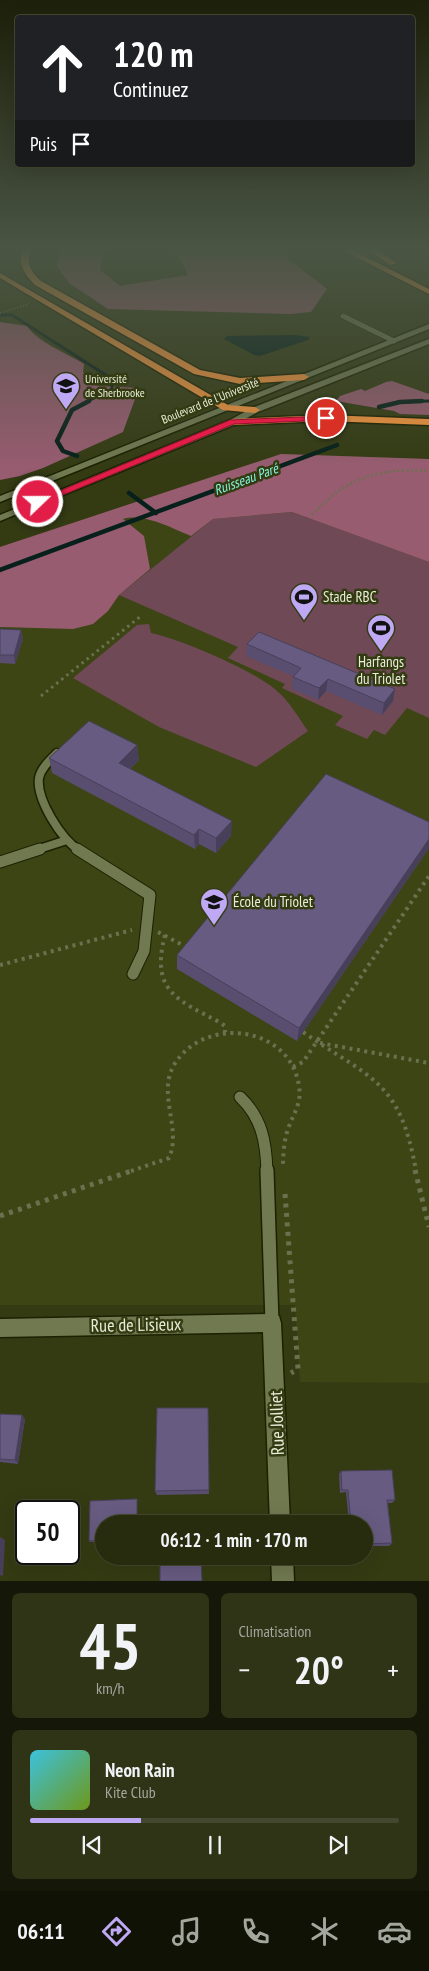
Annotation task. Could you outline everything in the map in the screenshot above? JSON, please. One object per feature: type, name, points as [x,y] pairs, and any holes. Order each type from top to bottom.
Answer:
[{"type":"highway","points":[[78,322],[226,408],[255,410]]},
{"type":"highway","points":[[106,322],[187,368],[215,378],[240,381],[304,377]]},
{"type":"highway","points":[[233,422],[326,418],[429,422]]},
{"type":"main road","name":"Boulevard de l'Université","points":[[0,499],[429,326]]},
{"type":"main road","name":"Boulevard de l'Université","points":[[0,518],[233,422],[255,410],[429,341]]},
{"type":"main road","name":"Rue de Lisieux","points":[[0,1328],[272,1323]]},
{"type":"main road","name":"Rue Jolliet","points":[[272,1323],[280,1515]]},
{"type":"main road","points":[[282,1565],[282,1581]]},
{"type":"lane","points":[[355,322],[394,341]]},
{"type":"lane","points":[[67,745],[42,769],[39,779],[40,790],[50,813],[66,840],[150,895],[147,931],[141,960],[134,974]]},
{"type":"lane","points":[[0,862],[66,840]]},
{"type":"lane","points":[[240,1097],[254,1109],[263,1129],[266,1149],[272,1323]]},
{"type":"path","points":[[312,515],[343,488],[379,473],[399,469],[429,471]]},
{"type":"path","points":[[41,696],[140,616]]},
{"type":"path","points":[[293,1067],[303,1062],[429,876]]},
{"type":"path","points":[[0,965],[133,930],[165,935],[193,950]]},
{"type":"path","points":[[165,935],[161,948],[161,963],[163,977],[169,990],[176,998],[221,1022],[225,1026],[225,1032]]},
{"type":"path","points":[[0,1216],[169,1158],[176,1144],[168,1097],[172,1070],[179,1059],[193,1045],[211,1035],[225,1032],[252,1034],[264,1039],[285,1056],[293,1067],[298,1081],[300,1096],[298,1111],[288,1128],[284,1169]]},
{"type":"path","points":[[303,1032],[374,1080],[392,1097],[403,1118],[429,1227]]},
{"type":"path","points":[[317,1042],[429,1063]]},
{"type":"path","points":[[275,1381],[298,1369],[285,1188]]},
{"type":"shaded area","name":"Université de Sherbrooke","points":[[0,322],[27,326],[37,337],[84,364],[83,372],[93,383],[100,386],[139,388],[123,432],[43,468],[20,476],[0,480]]},
{"type":"shaded area","points":[[392,381],[429,394],[429,415],[400,414],[394,411],[336,401],[340,396],[361,389],[365,391]]},
{"type":"shaded area","name":"École du Triolet","points":[[281,454],[429,459],[429,1383],[300,1382],[295,1305],[0,1305],[0,547]]},
{"type":"shaded area","points":[[281,454],[429,459],[429,562],[292,512],[213,519],[191,536],[157,522],[140,518],[123,519],[144,536],[150,569],[119,595],[108,611],[93,624],[73,629],[0,627],[0,547]]},
{"type":"shaded area","name":"Stade RBC","points":[[292,512],[429,562],[429,718],[407,708],[385,735],[374,730],[367,739],[335,725],[343,716],[282,688],[285,684],[228,658],[238,647],[119,595],[213,519]]},
{"type":"shaded area","points":[[149,624],[151,633],[164,636],[217,657],[266,683],[286,700],[308,731],[256,767],[159,727],[73,678],[137,625]]},
{"type":"water","points":[[295,335],[310,337],[308,340],[260,356],[254,355],[224,339],[227,336]]},
{"type":"building","points":[[0,629],[21,630],[14,655],[0,655]]},
{"type":"building","points":[[259,632],[395,689],[384,703],[328,679],[319,688],[293,677],[301,668],[247,644]]},
{"type":"building","points":[[89,721],[137,745],[119,763],[232,821],[216,838],[199,829],[194,835],[49,758]]},
{"type":"building","points":[[326,774],[429,822],[429,839],[299,1028],[177,955]]},
{"type":"building","points":[[157,1408],[208,1408],[209,1490],[155,1491]]},
{"type":"building","points":[[0,1414],[22,1415],[15,1460],[0,1459]]},
{"type":"building","points":[[392,1470],[395,1500],[387,1500],[392,1543],[373,1544],[373,1515],[350,1515],[348,1490],[342,1490],[341,1471]]},
{"type":"building","points":[[137,1499],[137,1515],[95,1515],[95,1541],[89,1541],[90,1501]]},
{"type":"building","points":[[160,1565],[201,1565],[202,1581],[160,1581]]},
{"type":"waterway","name":"Ruisseau Paré","points":[[23,322],[112,379],[112,389],[86,402]]},
{"type":"waterway","name":"Ruisseau Paré","points":[[77,456],[63,451],[57,441],[72,410],[89,401]]},
{"type":"waterway","name":"Ruisseau Paré","points":[[405,402],[422,401]]},
{"type":"waterway","name":"Ruisseau Paré","points":[[405,402],[429,401]]},
{"type":"waterway","name":"Ruisseau Paré","points":[[398,402],[405,402]]},
{"type":"waterway","name":"Ruisseau Paré","points":[[379,407],[405,402]]},
{"type":"waterway","name":"Ruisseau Paré","points":[[155,512],[337,445]]},
{"type":"waterway","name":"Ruisseau Paré","points":[[129,493],[155,512]]},
{"type":"waterway","name":"Ruisseau Paré","points":[[0,570],[155,512]]},
{"type":"place","name":"Université de Sherbrooke","points":[[66,410]]},
{"type":"place","name":"Stade RBC","points":[[304,621]]},
{"type":"place","name":"Harfangs du Triolet","points":[[381,652]]},
{"type":"place","name":"École du Triolet","points":[[214,926]]},
{"type":"route","points":[[38,502],[233,422],[326,418]]}]
